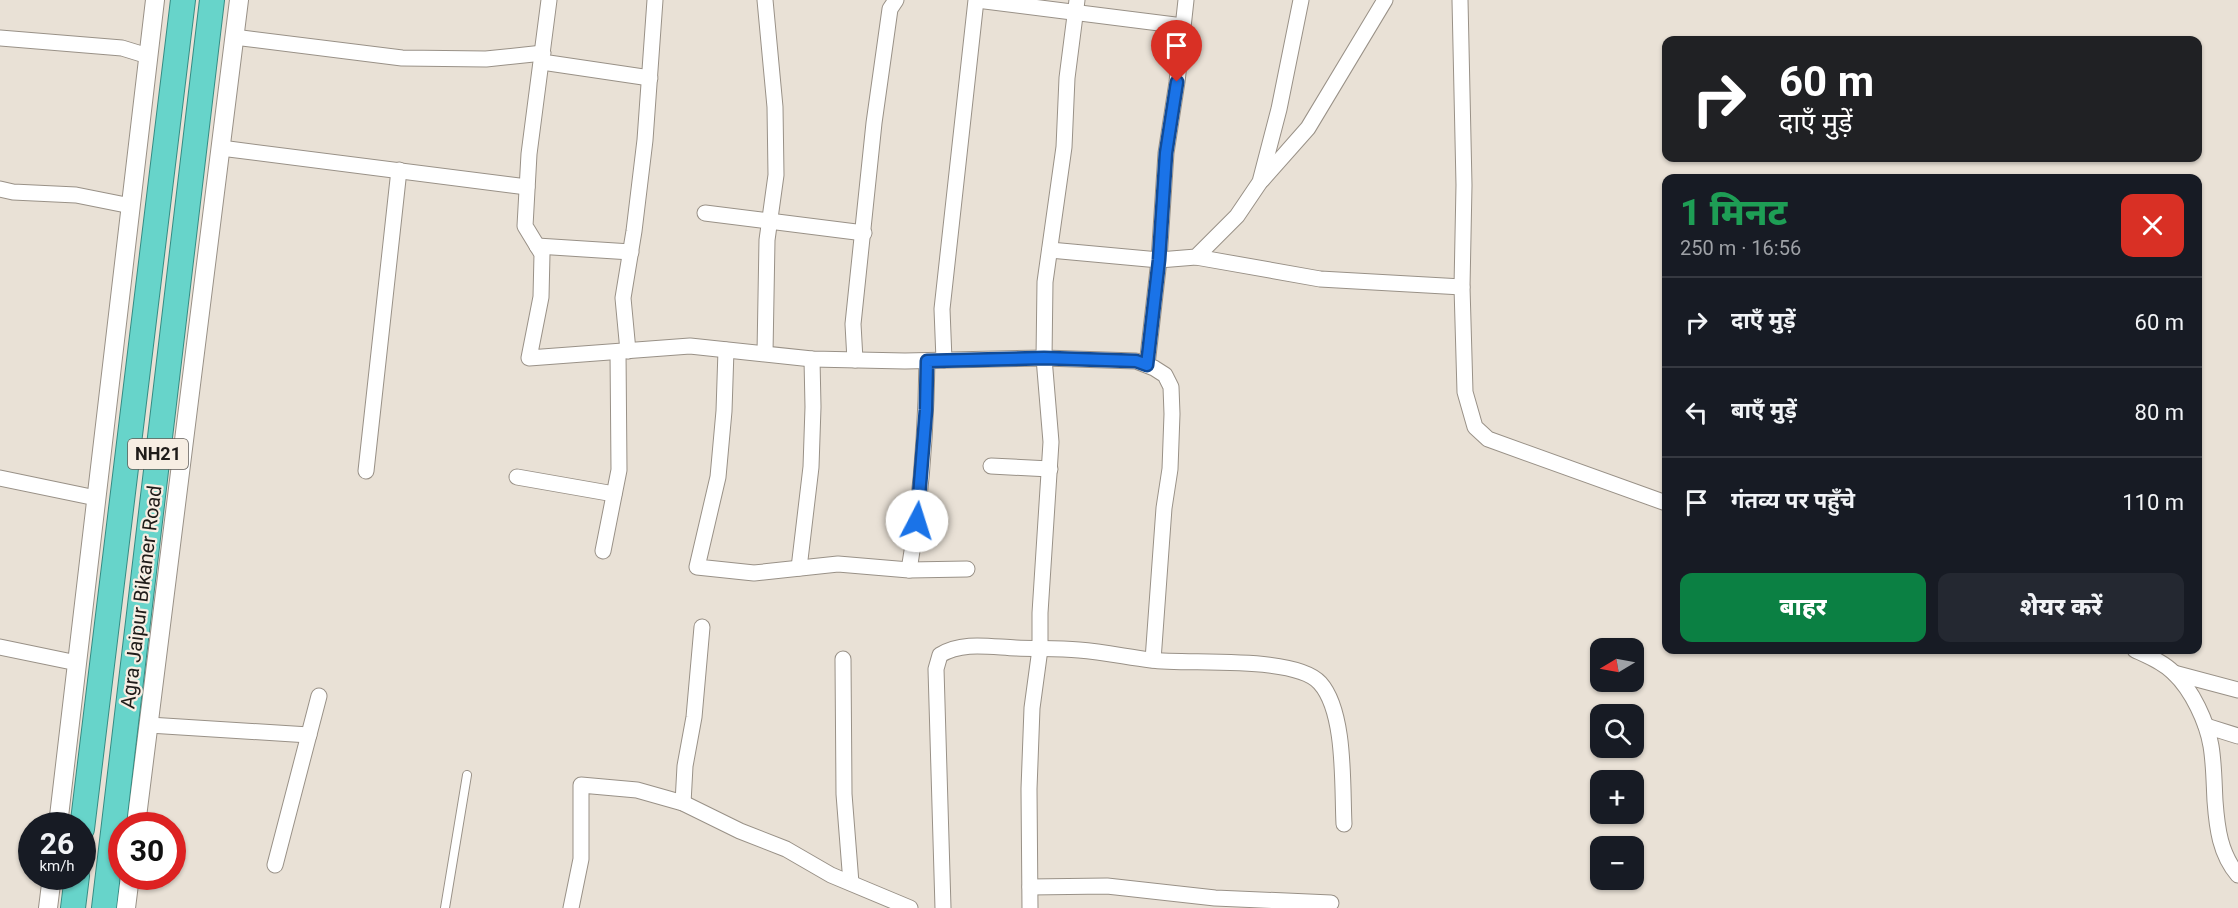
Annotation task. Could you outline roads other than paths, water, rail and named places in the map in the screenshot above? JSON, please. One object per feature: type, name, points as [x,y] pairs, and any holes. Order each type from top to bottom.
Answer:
[{"type":"highway","name":"Agra Jaipur Bikaner Road","points":[[84,812],[183,0]]},
{"type":"highway","name":"Agra Jaipur Bikaner Road","points":[[104,908],[212,0]]},
{"type":"highway","points":[[73,908],[75,890]]},
{"type":"street","points":[[60,812],[155,0]]},
{"type":"street","points":[[138,812],[239,0]]},
{"type":"street","points":[[549,0],[529,154],[527,187],[525,226],[542,254],[541,297],[529,358],[690,346],[812,359],[927,361],[1044,358],[1136,361],[1147,365],[1166,375],[1171,387],[1172,414],[1170,469],[1164,508],[1153,660]]},
{"type":"street","points":[[603,552],[619,470],[623,298],[645,140],[656,0]]},
{"type":"street","points":[[765,0],[775,107],[776,175],[767,240],[765,353]]},
{"type":"street","points":[[855,360],[853,324],[874,123],[890,9],[896,0]]},
{"type":"street","points":[[944,360],[942,309],[976,0],[1077,6],[1183,26]]},
{"type":"street","points":[[1147,365],[1159,260],[1166,153],[1186,0]]},
{"type":"street","points":[[1260,182],[1281,98],[1301,0]]},
{"type":"street","points":[[1196,257],[1237,216],[1260,182],[1308,128],[1385,0]]},
{"type":"street","points":[[1460,0],[1465,392],[1475,427],[1488,439],[1662,502]]},
{"type":"street","points":[[1030,908],[1029,789],[1032,708],[1040,649],[1040,613],[1051,441],[1044,358],[1045,282],[1064,147],[1067,78],[1077,6]]},
{"type":"street","points":[[234,37],[402,58],[542,58],[650,78]]},
{"type":"street","points":[[0,38],[122,48],[148,56]]},
{"type":"street","points":[[221,147],[527,187]]},
{"type":"street","points":[[366,471],[399,171]]},
{"type":"street","points":[[0,189],[13,192],[76,195],[131,206]]},
{"type":"street","points":[[705,213],[864,233]]},
{"type":"street","points":[[537,246],[631,252]]},
{"type":"street","points":[[1050,250],[1159,260],[1196,257],[1320,279],[1462,287]]},
{"type":"street","points":[[726,350],[724,411],[718,477],[697,567],[754,573],[838,564],[909,570],[967,569]]},
{"type":"street","points":[[799,568],[811,467],[812,359]]},
{"type":"street","points":[[909,570],[918,510],[926,410],[927,361]]},
{"type":"street","points":[[991,466],[1050,469]]},
{"type":"street","points":[[517,477],[614,494]]},
{"type":"street","points":[[0,478],[96,498]]},
{"type":"street","points":[[683,803],[685,766],[694,717],[702,627]]},
{"type":"street","points":[[943,908],[936,669],[940,655],[950,649],[973,646],[1078,649],[1153,660],[1267,665],[1303,672],[1320,682],[1331,701],[1340,734],[1344,825]]},
{"type":"street","points":[[0,647],[77,663]]},
{"type":"street","points":[[2144,654],[2154,658],[2174,673],[2187,689],[2206,726],[2211,746],[2217,830],[2226,859],[2238,875]]},
{"type":"street","points":[[843,659],[844,794],[851,883]]},
{"type":"street","points":[[2174,673],[2238,690]]},
{"type":"street","points":[[275,865],[319,696]]},
{"type":"street","points":[[148,725],[309,735]]},
{"type":"street","points":[[2206,726],[2238,736]]},
{"type":"street","points":[[571,908],[581,859],[582,785],[637,790],[683,803],[740,831],[786,849],[831,875],[910,908]]},
{"type":"street","points":[[1030,887],[1107,886],[1215,898],[1331,903]]},
{"type":"street","points":[[48,908],[50,890]]},
{"type":"street","points":[[126,908],[128,890]]},
{"type":"lane","points":[[445,908],[467,775]]}]
